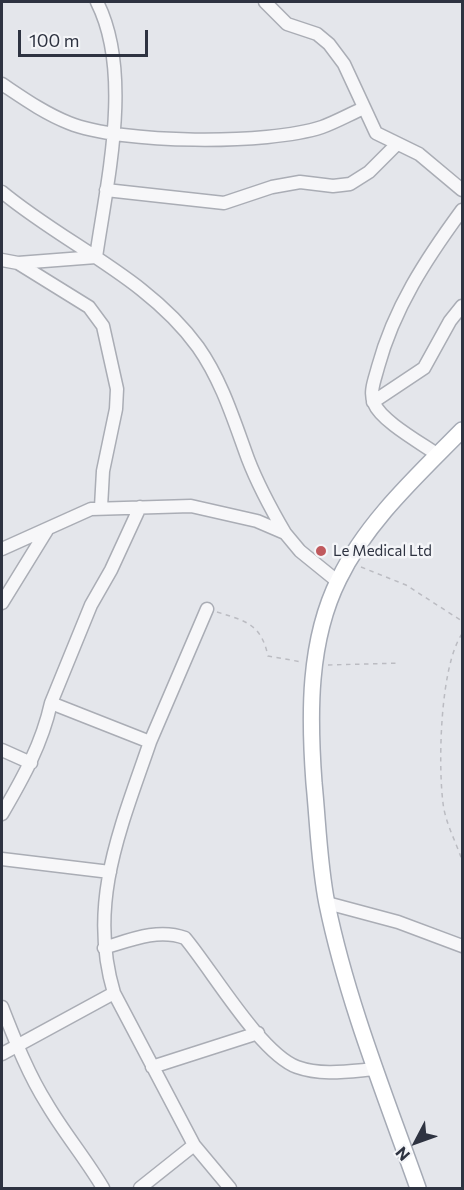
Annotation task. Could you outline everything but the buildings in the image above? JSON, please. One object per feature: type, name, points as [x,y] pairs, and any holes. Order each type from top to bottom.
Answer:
[{"type":"main road","points":[[418,1188],[341,962],[327,903],[310,738],[315,664],[325,612],[338,581],[348,561],[388,507],[462,430]]},
{"type":"street","points":[[96,257],[106,190],[116,75],[112,43],[97,2]]},
{"type":"street","points":[[264,2],[287,24],[317,34],[329,44],[344,64],[376,133],[396,145],[419,154],[462,190]]},
{"type":"street","points":[[2,84],[38,108],[70,124],[112,134],[242,140],[321,127],[364,108]]},
{"type":"street","points":[[106,190],[224,203],[272,187],[300,182],[333,186],[350,184],[369,172],[396,145]]},
{"type":"street","points":[[2,192],[137,286],[182,327],[220,383],[258,482],[285,533],[300,551],[338,581]]},
{"type":"street","points":[[438,455],[385,417],[373,402],[372,388],[384,344],[401,304],[419,271],[462,210]]},
{"type":"street","points":[[2,260],[18,263],[96,257]]},
{"type":"street","points":[[18,263],[89,307],[103,326],[117,389],[116,410],[103,471],[100,507]]},
{"type":"street","points":[[373,402],[424,368],[450,321],[462,306]]},
{"type":"street","points":[[2,549],[81,513],[100,507],[191,506],[218,510],[257,521],[285,533]]},
{"type":"street","points":[[2,814],[31,763],[45,730],[51,703],[91,605],[111,570],[140,507]]},
{"type":"street","points":[[2,603],[47,530]]},
{"type":"street","points":[[207,609],[150,742],[124,816],[103,900],[104,948],[114,993],[152,1067],[194,1145],[230,1188]]},
{"type":"street","points":[[51,703],[150,742]]},
{"type":"street","points":[[2,750],[31,763]]},
{"type":"street","points":[[2,859],[110,872]]},
{"type":"street","points":[[327,903],[398,922],[462,946]]},
{"type":"street","points":[[104,948],[147,935],[174,934],[185,939],[258,1033],[295,1066],[332,1072],[376,1069]]},
{"type":"street","points":[[2,1054],[114,993]]},
{"type":"street","points":[[2,1007],[16,1045],[47,1104],[103,1188]]},
{"type":"street","points":[[152,1067],[258,1033]]},
{"type":"street","points":[[140,1188],[194,1145]]},
{"type":"path","points":[[348,561],[406,585],[462,621]]},
{"type":"path","points":[[207,609],[256,627],[265,642],[268,656],[315,664],[352,666],[400,663]]},
{"type":"path","points":[[462,634],[457,642],[450,673],[441,733],[443,805],[462,860]]},
{"type":"place","name":"Le Medical Ltd","points":[[321,551]]}]
